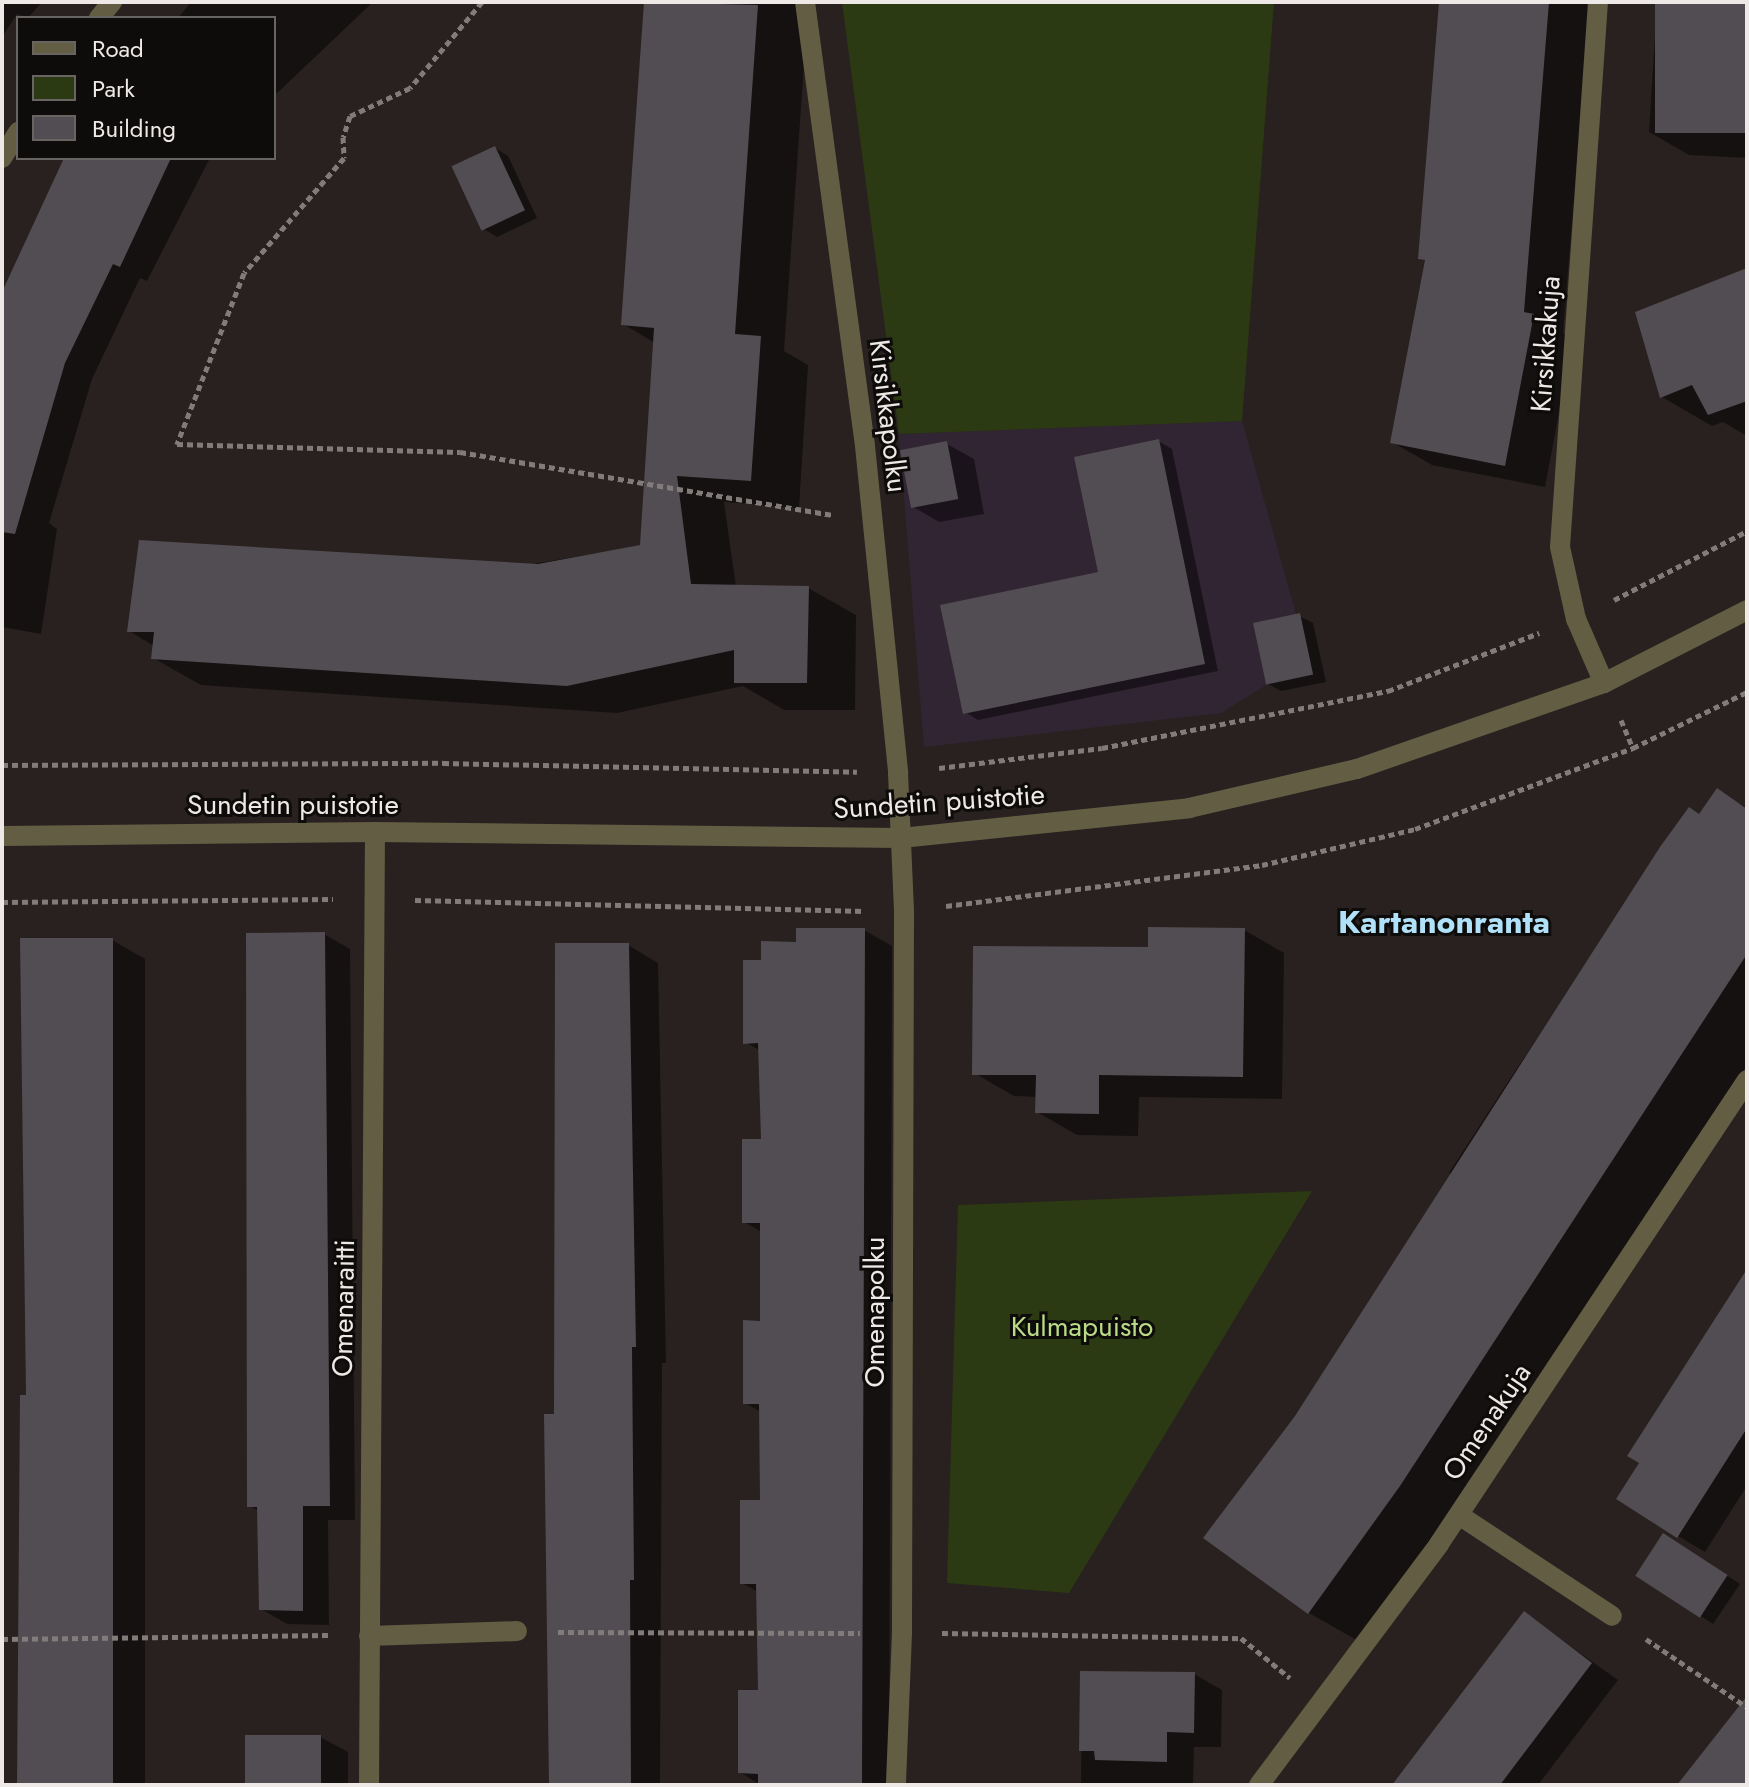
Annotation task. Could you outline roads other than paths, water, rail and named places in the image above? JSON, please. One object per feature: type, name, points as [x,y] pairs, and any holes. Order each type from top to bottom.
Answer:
[{"type":"street","name":"Kirsikkapolku","points":[[805,2],[873,522],[898,773],[901,838]]},
{"type":"street","name":"Kirsikkakuja","points":[[1598,2],[1560,547],[1576,619],[1604,683]]},
{"type":"street","points":[[2,158],[16,135]]},
{"type":"street","name":"Sundetin puistotie","points":[[2,836],[375,832],[901,838],[1189,808],[1247,797],[1357,769],[1604,683],[1747,610]]},
{"type":"street","name":"Omenaraitti","points":[[369,1785],[375,832]]},
{"type":"street","name":"Omenapolku","points":[[896,1785],[902,1633],[901,838]]},
{"type":"street","name":"Omenakuja","points":[[1259,1785],[1322,1704],[1459,1515],[1747,1080]]},
{"type":"street","points":[[1459,1515],[1612,1616]]},
{"type":"street","points":[[369,1636],[517,1631]]},
{"type":"district","name":"Kartanonranta","points":[[1444,922]]},
{"type":"park label","name":"Kulmapuisto","points":[[1082,1327]]}]
